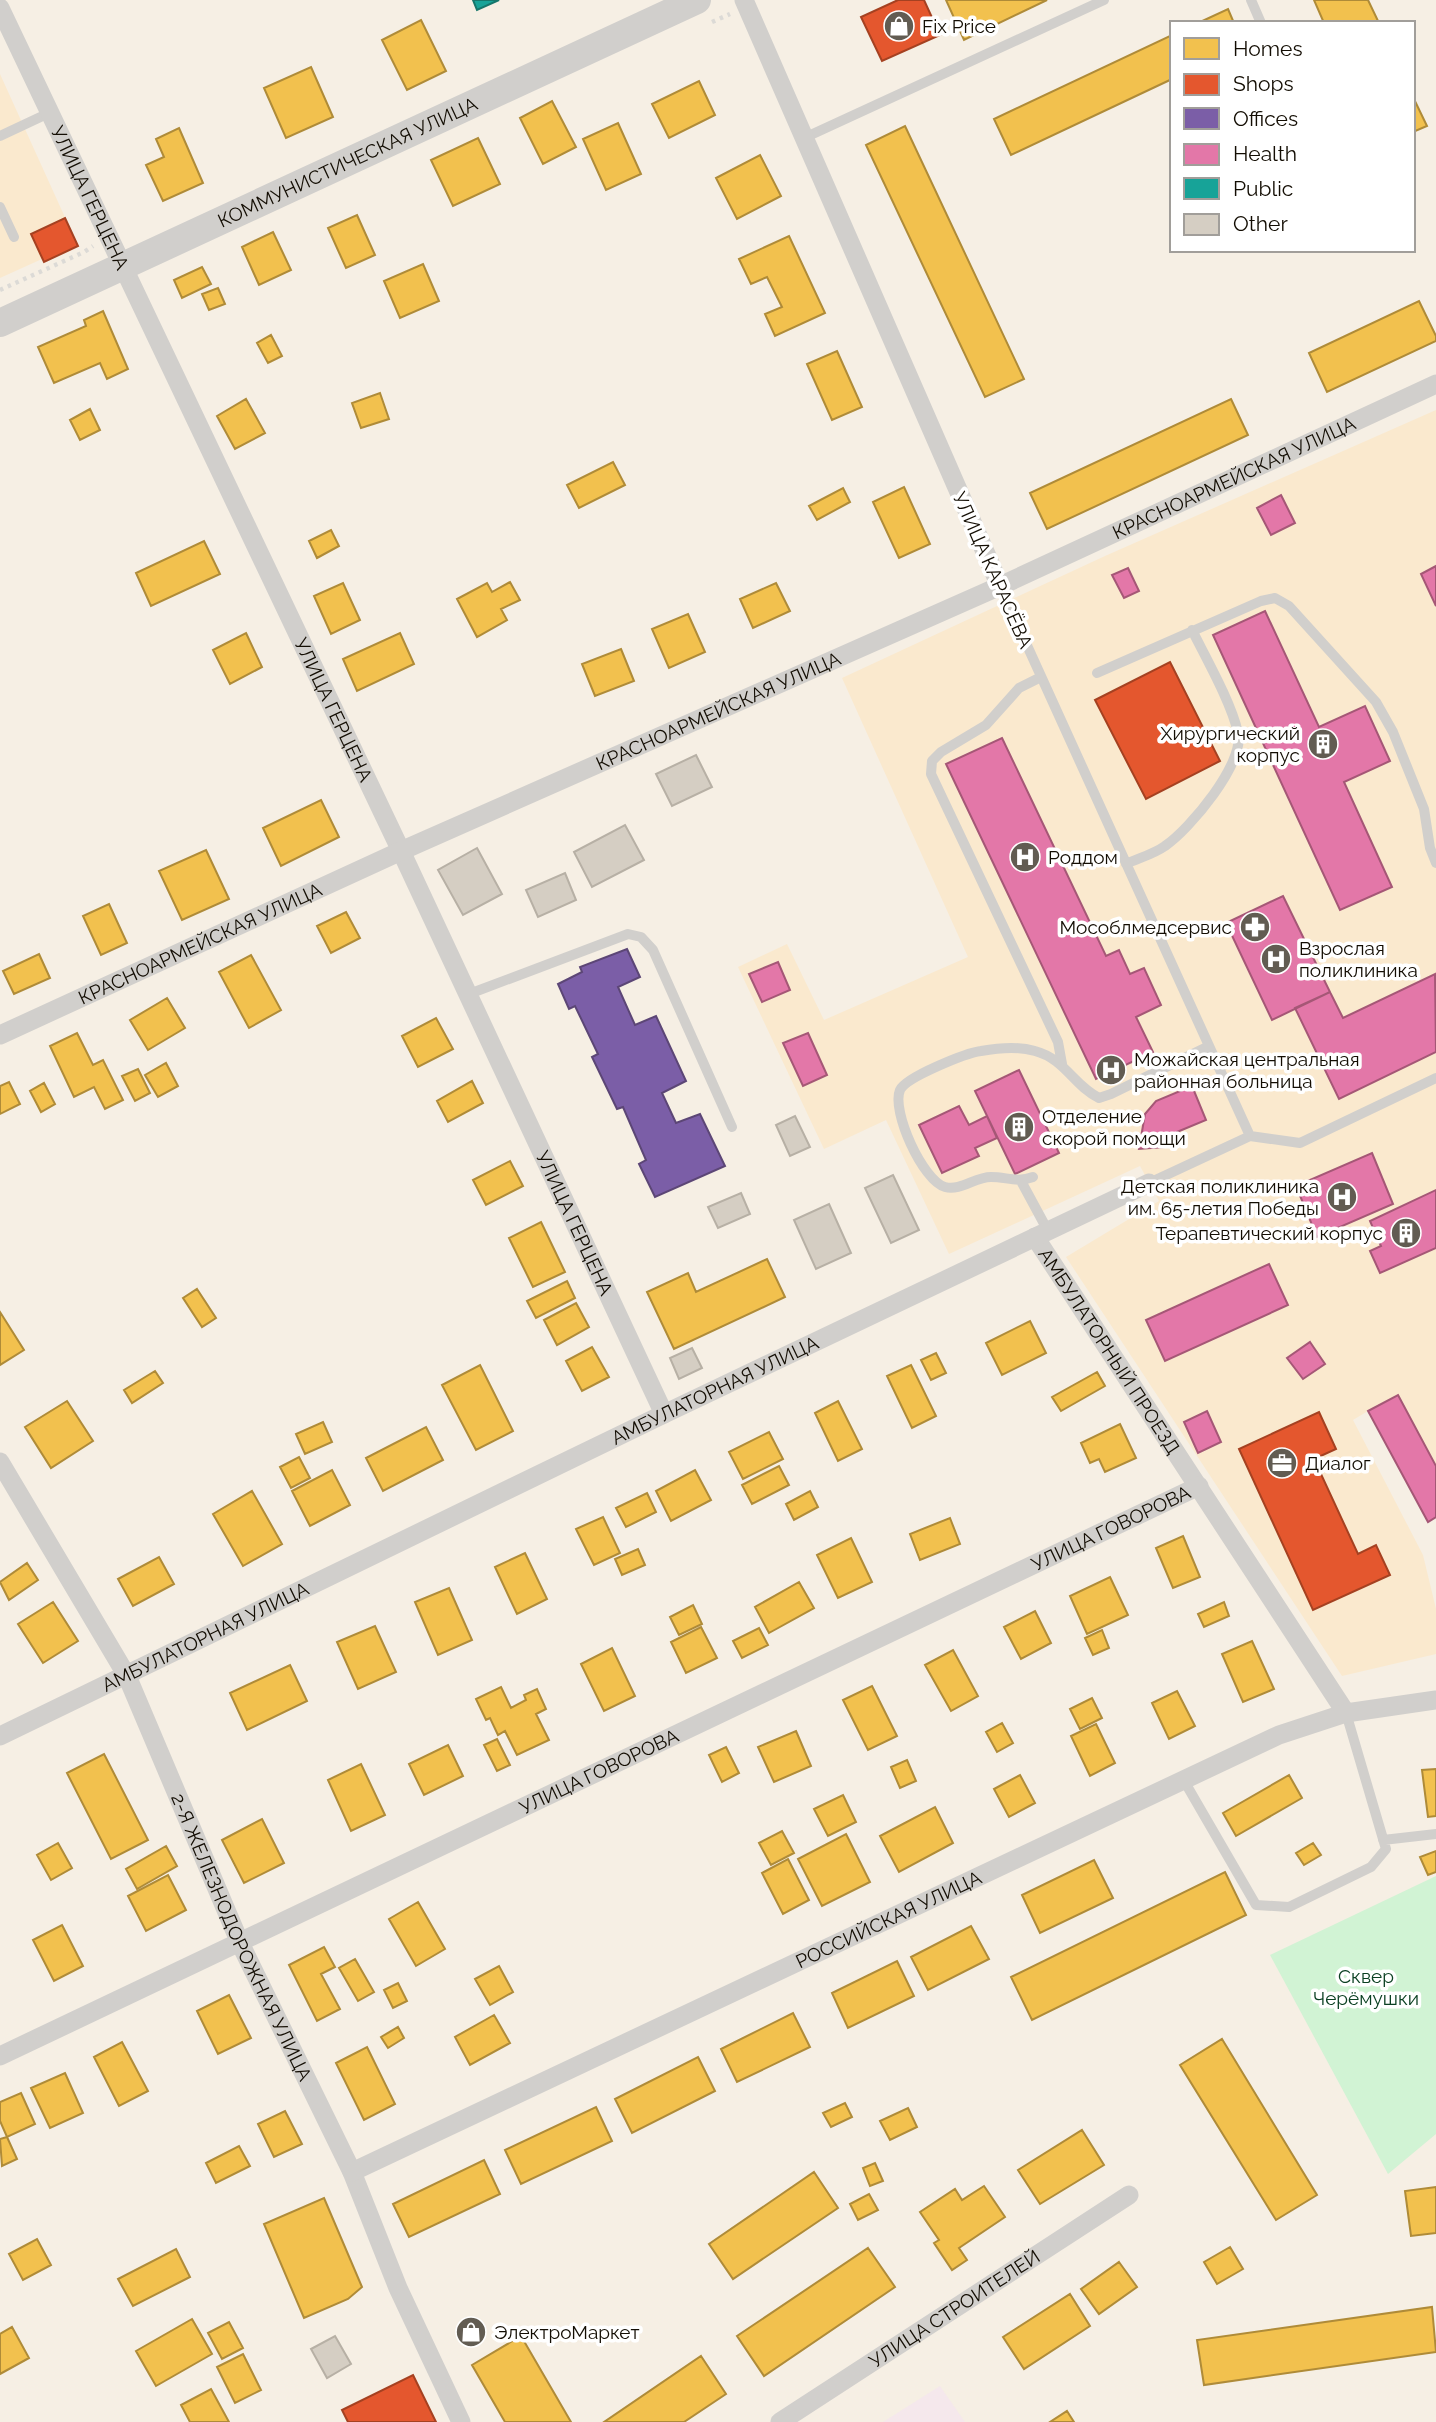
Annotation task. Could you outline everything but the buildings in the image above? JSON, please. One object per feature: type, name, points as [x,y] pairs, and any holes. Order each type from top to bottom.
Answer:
[{"type":"main road","name":"КОММУНИСТИЧЕСКАЯ УЛИЦА","points":[[0,323],[697,0]]},
{"type":"street","name":"УЛИЦА КАРАСЁВА","points":[[744,0],[1000,586]]},
{"type":"street","name":"УЛИЦА ГЕРЦЕНА","points":[[0,8],[401,851],[664,1414]]},
{"type":"street","name":"КРАСНОАРМЕЙСКАЯ УЛИЦА","points":[[0,1035],[401,851],[1000,586],[1436,384]]},
{"type":"street","name":"АМБУЛАТОРНАЯ УЛИЦА","points":[[0,1736],[664,1414],[1149,1183]]},
{"type":"street","name":"АМБУЛАТОРНЫЙ ПРОЕЗД","points":[[1042,1234],[1199,1486],[1346,1713]]},
{"type":"street","name":"2-Я ЖЕЛЕЗНОДОРОЖНАЯ УЛИЦА","points":[[0,1462],[127,1676],[240,1942],[352,2172],[398,2288],[461,2422]]},
{"type":"street","name":"УЛИЦА ГОВОРОВА","points":[[0,2056],[1199,1486]]},
{"type":"street","name":"РОССИЙСКАЯ УЛИЦА","points":[[352,2172],[1279,1735],[1346,1713],[1436,1700]]},
{"type":"street","name":"УЛИЦА СТРОИТЕЛЕЙ","points":[[780,2422],[1129,2195]]},
{"type":"lane","points":[[803,138],[1104,0]]},
{"type":"lane","points":[[1251,0],[1260,21]]},
{"type":"lane","points":[[0,136],[49,113]]},
{"type":"lane","points":[[0,207],[14,237]]},
{"type":"lane","name":"УЛИЦА КАРАСЁВА","points":[[1000,586],[1250,1136]]},
{"type":"lane","points":[[1097,673],[1192,630],[1261,601],[1275,598],[1289,606],[1377,702],[1393,732],[1424,809],[1430,848],[1436,863]]},
{"type":"lane","points":[[1126,864],[1164,847],[1188,827],[1210,800],[1239,750],[1239,733],[1230,709],[1192,630]]},
{"type":"lane","points":[[1041,677],[1019,688],[986,725],[941,752],[932,761],[932,774],[1058,1042],[1062,1064]]},
{"type":"lane","points":[[468,994],[628,934],[641,937],[653,950],[732,1127]]},
{"type":"lane","points":[[1033,1177],[1021,1181],[990,1177],[953,1189],[941,1186],[927,1174],[901,1120],[898,1101],[901,1088],[912,1078],[978,1051],[1005,1048],[1032,1050],[1062,1064],[1089,1093],[1098,1098],[1209,1046]]},
{"type":"lane","points":[[1250,1136],[1300,1143],[1436,1078]]},
{"type":"lane","name":"АМБУЛАТОРНАЯ УЛИЦА","points":[[1149,1183],[1250,1136]]},
{"type":"lane","points":[[1021,1181],[1042,1234]]},
{"type":"lane","points":[[1183,1779],[1256,1905],[1289,1907],[1371,1867],[1386,1849],[1346,1713]]},
{"type":"lane","points":[[1383,1840],[1436,1834]]},
{"type":"path","points":[[0,290],[84,252],[95,242]]},
{"type":"shaded area","points":[[0,74],[78,246],[0,278]]},
{"type":"shaded area","name":"Можайская центральная районная больница","points":[[1436,410],[1436,1518],[1428,1522],[1368,1411],[1353,1420],[1423,1555],[1436,1609],[1436,1654],[1342,1676],[1066,1257],[1159,1201],[1140,1166],[949,1254],[886,1120],[824,1149],[738,967],[787,944],[824,1020],[968,957],[842,678],[1105,556]]},
{"type":"shaded area","points":[[940,2386],[965,2422],[883,2422]]},
{"type":"green space","name":"Сквер Черёмушки","points":[[1436,1876],[1436,2134],[1388,2174],[1270,1955]]},
{"type":"place","name":"Fix Price","points":[[899,26]]},
{"type":"place","name":"Хирургический корпус","points":[[1323,744]]},
{"type":"place","name":"Роддом","points":[[1025,857]]},
{"type":"place","name":"Мособлмедсервис","points":[[1255,927]]},
{"type":"place","name":"Взрослая поликлиника","points":[[1276,959]]},
{"type":"place","name":"Можайская центральная районная больница","points":[[1111,1070]]},
{"type":"place","name":"Отделение скорой помощи","points":[[1019,1127]]},
{"type":"place","name":"Детская поликлиника им. 65-летия Победы","points":[[1342,1197]]},
{"type":"place","name":"Терапевтический корпус","points":[[1406,1233]]},
{"type":"place","name":"Диалог","points":[[1282,1463]]},
{"type":"place","name":"ЭлектроМаркет","points":[[471,2332]]}]
